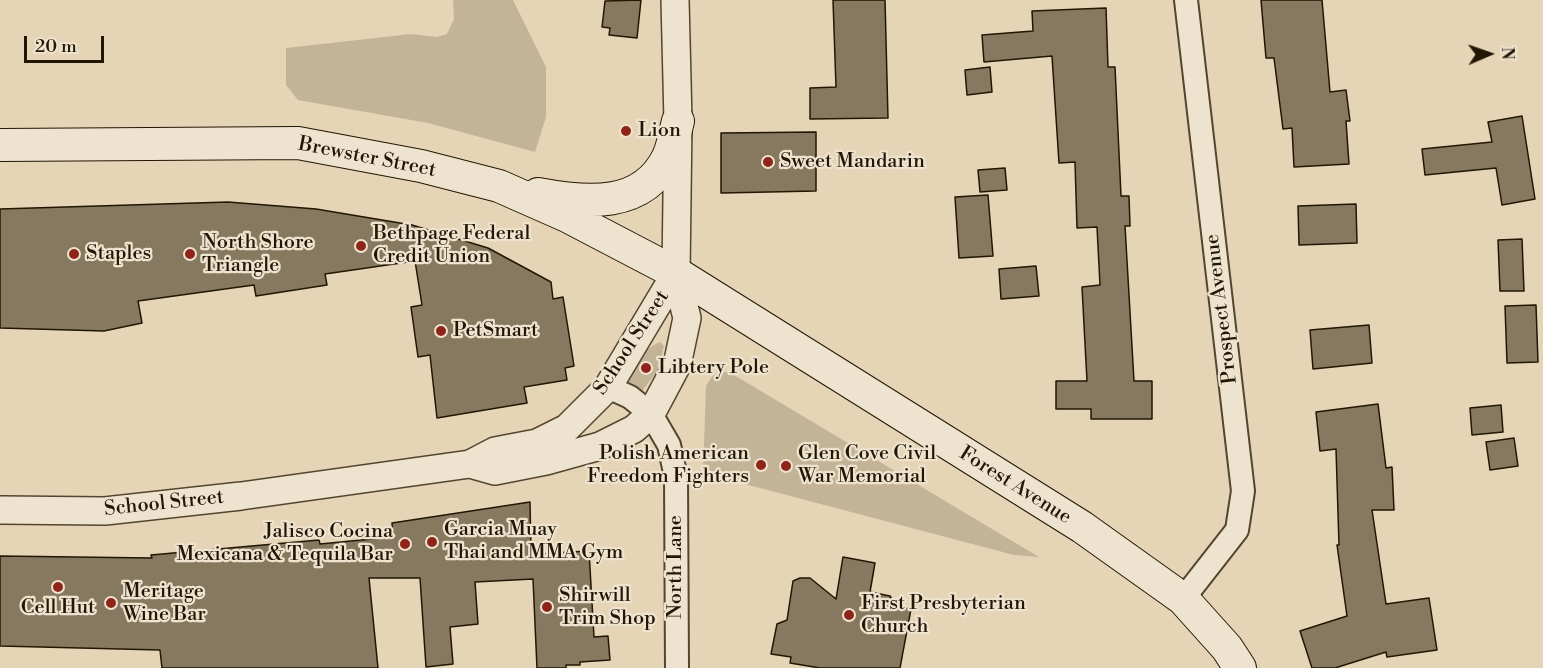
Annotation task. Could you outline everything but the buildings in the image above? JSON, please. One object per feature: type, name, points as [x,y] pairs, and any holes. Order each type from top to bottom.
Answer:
[{"type":"main road","points":[[499,186],[549,196],[587,199],[619,199],[631,195],[651,180],[668,157],[678,121]]},
{"type":"main road","name":"Brewster Street","points":[[0,145],[298,143],[421,166],[499,186],[567,216],[676,273]]},
{"type":"main road","name":"Forest Avenue","points":[[676,273],[1082,527],[1183,599],[1227,648],[1240,668]]},
{"type":"street","points":[[675,0],[678,121],[676,273]]},
{"type":"street","name":"Prospect Avenue","points":[[1183,599],[1237,530],[1243,491],[1186,0]]},
{"type":"street","name":"School Street","points":[[0,510],[116,510],[230,497],[470,464],[495,451],[537,443],[567,428],[608,387],[676,273]]},
{"type":"street","name":"School Street","points":[[470,464],[495,471],[546,461],[600,446],[634,429],[651,414],[677,364],[687,318],[676,273]]},
{"type":"street","name":"North Lane","points":[[608,387],[630,398],[651,414],[669,445],[676,477],[677,668]]},
{"type":"shaded area","points":[[453,0],[513,0],[546,67],[546,117],[535,152],[428,123],[298,100],[286,85],[286,48],[411,34],[437,37],[447,34],[454,19]]},
{"type":"shaded area","points":[[660,342],[664,346],[658,370],[637,398],[626,384],[644,354]]},
{"type":"shaded area","points":[[725,372],[734,375],[1039,557],[1014,555],[703,473],[706,386],[713,375]]},
{"type":"place","name":"Lion","points":[[626,131]]},
{"type":"place","name":"Sweet Mandarin","points":[[768,162]]},
{"type":"place","name":"Bethpage Federal Credit Union","points":[[361,246]]},
{"type":"place","name":"Staples","points":[[74,254]]},
{"type":"place","name":"North Shore Triangle","points":[[190,254]]},
{"type":"place","name":"PetSmart","points":[[441,331]]},
{"type":"place","name":"Libtery Pole","points":[[646,368]]},
{"type":"place","name":"Polish American Freedom Fighters","points":[[761,465]]},
{"type":"place","name":"Glen Cove Civil War Memorial","points":[[786,466]]},
{"type":"place","name":"Garcia Muay Thai and MMA Gym","points":[[432,542]]},
{"type":"place","name":"Jalisco Cocina Mexicana & Tequila Bar","points":[[405,544]]},
{"type":"place","name":"Cell Hut","points":[[58,587]]},
{"type":"place","name":"Meritage Wine Bar","points":[[111,603]]},
{"type":"place","name":"Shirwill Trim Shop","points":[[547,607]]},
{"type":"place","name":"First Presbyterian Church","points":[[849,615]]}]
